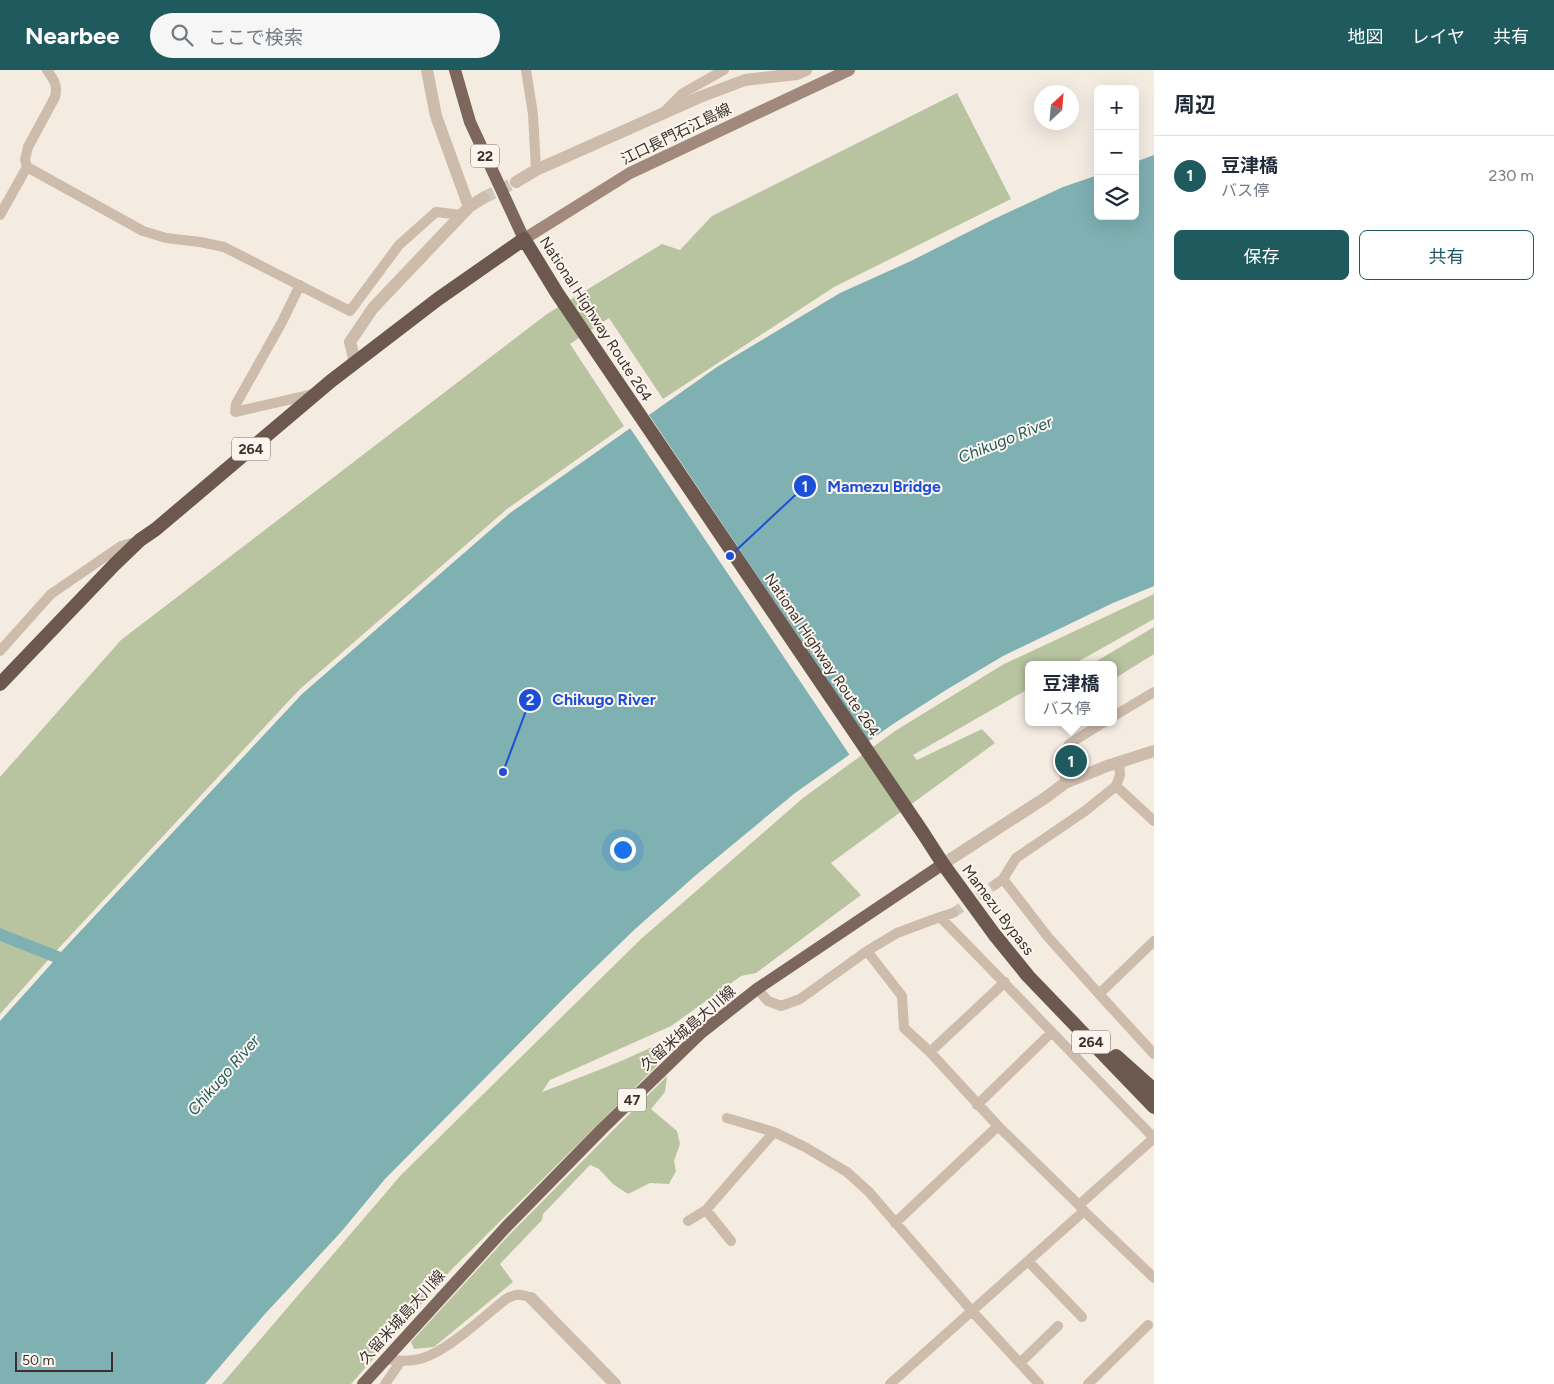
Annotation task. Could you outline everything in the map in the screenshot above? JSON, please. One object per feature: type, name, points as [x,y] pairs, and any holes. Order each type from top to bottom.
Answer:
[{"type":"highway","name":"National Highway Route 264","points":[[0,684],[140,540],[156,529],[356,362],[438,299],[524,239],[557,293],[943,864]]},
{"type":"highway","name":"Mamezu Bypass","points":[[943,864],[994,934],[1028,976],[1154,1107]]},
{"type":"highway","name":"Mamezu Bypass","points":[[1028,976],[1154,1090]]},
{"type":"main road","name":"22","points":[[455,70],[470,122],[524,239]]},
{"type":"main road","name":"江口長門石江島線","points":[[524,239],[630,173],[848,70]]},
{"type":"main road","name":"久留米城島大川線","points":[[363,1384],[506,1227],[602,1129],[702,1034],[757,990],[943,864]]},
{"type":"street","points":[[0,216],[27,167],[25,160],[28,147],[55,97],[57,88],[47,70]]},
{"type":"street","points":[[427,70],[436,116],[465,211]]},
{"type":"street","points":[[526,70],[533,114],[536,170]]},
{"type":"street","points":[[660,116],[683,93],[724,70]]},
{"type":"street","points":[[516,182],[536,170],[700,97],[745,80],[797,74],[806,70]]},
{"type":"street","points":[[27,167],[143,231],[166,238],[224,247],[350,311],[399,245],[436,212],[465,211]]},
{"type":"street","points":[[356,362],[350,342],[373,308],[465,211],[483,198]]},
{"type":"street","points":[[300,285],[282,322],[236,404],[235,412],[316,394]]},
{"type":"street","points":[[0,651],[51,594],[121,546],[140,540]]},
{"type":"street","points":[[1117,714],[1154,692]]},
{"type":"street","points":[[1065,784],[1065,754],[1069,744],[1098,726]]},
{"type":"street","points":[[943,864],[1065,784],[1119,762],[1154,751]]},
{"type":"street","points":[[1119,762],[1120,775],[1116,786],[1085,811],[1016,858],[1000,881],[1154,1054]]},
{"type":"street","points":[[1116,786],[1154,821]]},
{"type":"street","points":[[757,990],[768,1001],[781,1006],[800,999],[867,951],[897,933],[953,913]]},
{"type":"street","points":[[890,1384],[1028,1261],[1154,1137],[940,917]]},
{"type":"street","points":[[1099,994],[1154,941]]},
{"type":"street","points":[[867,951],[902,996],[904,1028],[930,1052],[977,1105],[1154,1278]]},
{"type":"street","points":[[930,1052],[1005,982]]},
{"type":"street","points":[[977,1105],[1052,1033]]},
{"type":"street","points":[[727,1118],[774,1132],[805,1147],[846,1172],[869,1192],[971,1310],[1039,1384]]},
{"type":"street","points":[[895,1223],[998,1126]]},
{"type":"street","points":[[688,1221],[706,1210],[774,1132]]},
{"type":"street","points":[[706,1210],[731,1240]]},
{"type":"street","points":[[1028,1261],[1082,1317]]},
{"type":"street","points":[[385,1359],[401,1361],[423,1358],[447,1345],[515,1294],[523,1294],[531,1298],[616,1384]]},
{"type":"street","points":[[1088,1384],[1148,1325]]},
{"type":"street","points":[[1020,1363],[1058,1326]]},
{"type":"street","points":[[385,1384],[401,1361]]},
{"type":"green space","points":[[957,93],[1011,199],[834,287],[663,399],[609,318],[570,344],[624,426],[507,509],[299,690],[0,1014],[0,777],[121,640],[547,314],[662,244],[680,250],[712,216]]},
{"type":"green space","points":[[1154,594],[1154,619],[1079,661],[1025,661],[1025,691],[913,755],[917,760],[982,729],[995,743],[831,863],[861,895],[756,973],[741,976],[671,1026],[550,1080],[542,1092],[643,1051],[702,1021],[452,1269],[351,1384],[222,1384],[401,1175],[641,939],[803,798],[895,731],[1004,664]]},
{"type":"green space","points":[[1154,627],[1154,654],[1117,677],[1117,661],[1097,661]]},
{"type":"green space","points":[[667,1076],[665,1092],[651,1109],[677,1131],[680,1144],[674,1161],[676,1171],[669,1184],[650,1183],[628,1194],[613,1184],[599,1169],[590,1165],[543,1214],[542,1220],[500,1264],[513,1282],[434,1347],[414,1349],[411,1342],[509,1235]]},
{"type":"water","points":[[1154,155],[1154,586],[1113,603],[1003,656],[946,690],[893,724],[795,793],[696,875],[634,930],[567,995],[385,1179],[341,1232],[264,1315],[205,1384],[0,1384],[0,1021],[53,962],[0,941],[0,928],[61,952],[302,694],[510,513],[717,367],[840,293],[911,261],[1063,187],[1094,176],[1094,220],[1139,220],[1139,161]]},
{"type":"pier","points":[[647,412],[870,743],[851,757],[628,425]]},
{"type":"tunnel","points":[[483,198],[516,182]]},
{"type":"tunnel","points":[[953,913],[996,884]]},
{"type":"place","name":"Mamezu Bridge","points":[[730,556]]},
{"type":"place","name":"豆津橋","points":[[1071,761]]},
{"type":"place","name":"Chikugo River","points":[[503,772]]}]
